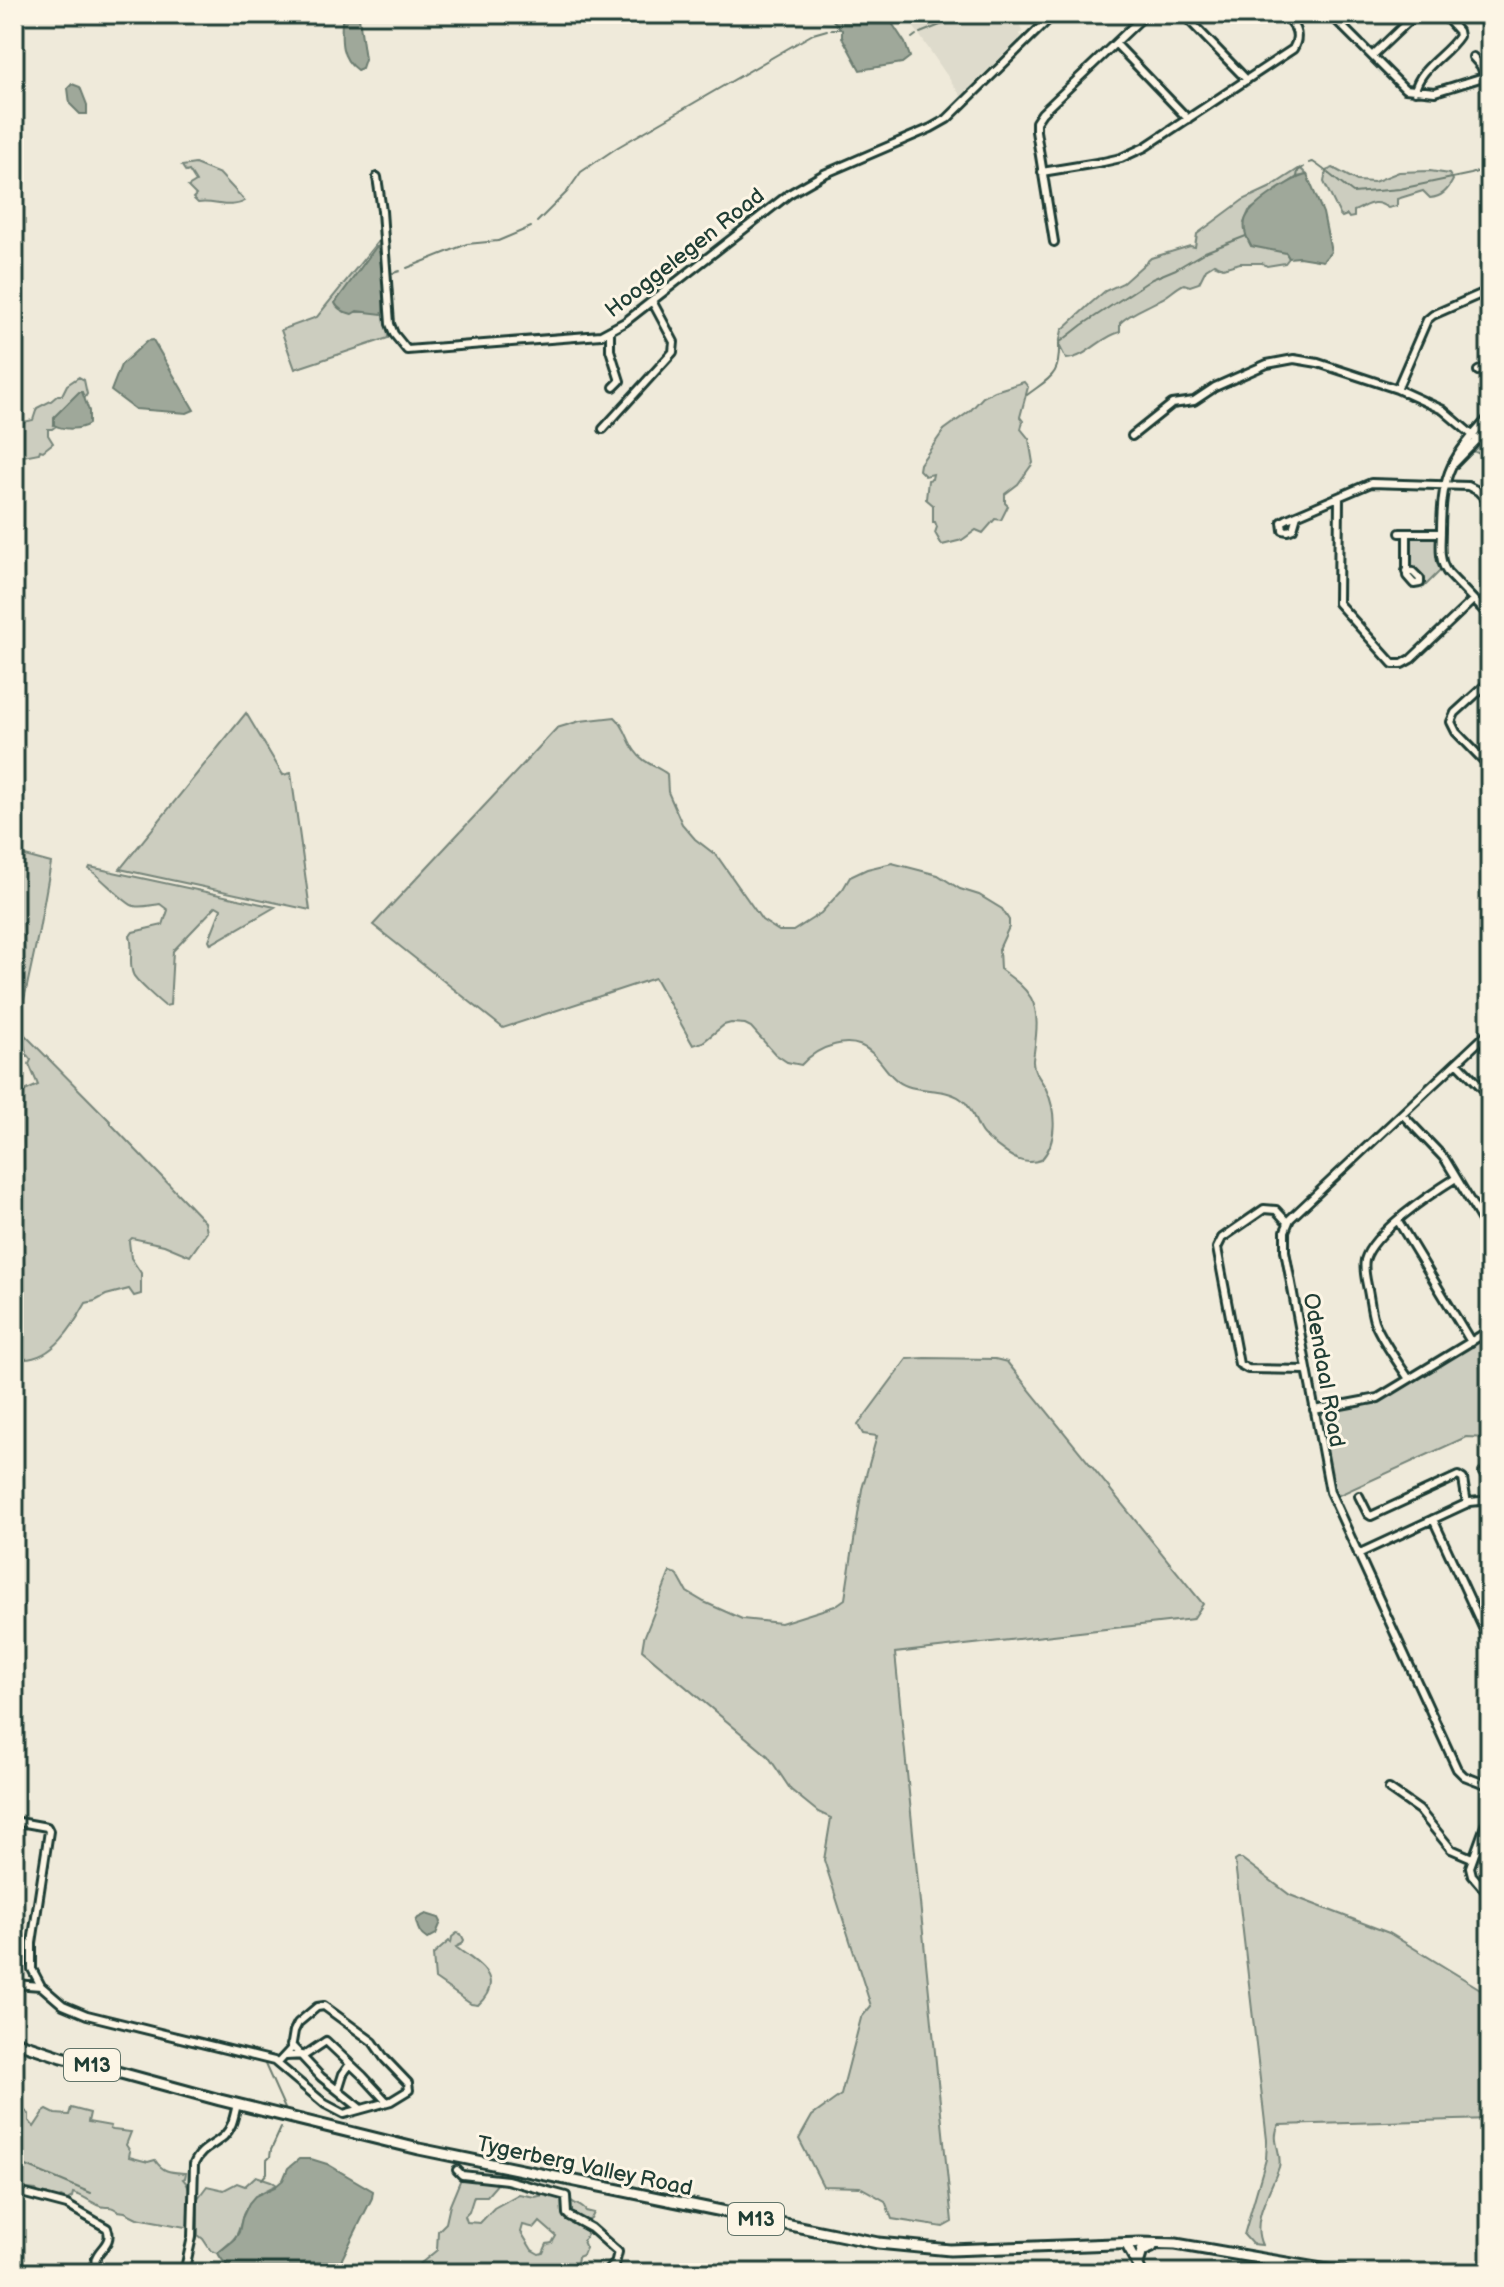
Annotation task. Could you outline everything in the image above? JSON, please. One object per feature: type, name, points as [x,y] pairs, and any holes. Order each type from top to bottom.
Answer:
[{"type":"main road","name":"Tygerberg Valley Road","points":[[14,2041],[62,2057],[338,2130],[481,2163],[887,2244],[950,2250],[1126,2244]]},
{"type":"main road","name":"M13","points":[[1126,2244],[1167,2244],[1345,2273]]},
{"type":"main road","points":[[1126,2244],[1140,2269]]},
{"type":"main road","points":[[1140,2269],[1139,2256],[1144,2249],[1167,2244]]},
{"type":"street","name":"Hooggelegen Road","points":[[377,177],[380,182],[390,324],[407,350],[575,339],[610,332],[795,190],[947,119],[1054,14]]},
{"type":"street","points":[[1054,242],[1036,131],[1038,118],[1146,14]]},
{"type":"street","points":[[1183,14],[1247,80]]},
{"type":"street","points":[[1042,172],[1121,158],[1145,147],[1188,119],[1295,46],[1296,30],[1284,14]]},
{"type":"street","points":[[1330,14],[1405,89],[1435,92],[1488,76],[1473,57]]},
{"type":"street","points":[[1336,21],[1343,14]]},
{"type":"street","points":[[1372,56],[1416,14]]},
{"type":"street","points":[[1415,91],[1419,78],[1458,39],[1458,31],[1443,14]]},
{"type":"street","points":[[1490,19],[1485,26],[1490,32]]},
{"type":"street","points":[[1116,44],[1188,119]]},
{"type":"street","points":[[1397,389],[1429,317],[1490,290]]},
{"type":"street","points":[[603,429],[673,352],[674,342],[652,301]]},
{"type":"street","points":[[610,332],[610,350],[620,381],[614,387]]},
{"type":"street","points":[[1132,436],[1172,404],[1194,401],[1215,387],[1267,364],[1294,359],[1318,363],[1397,389],[1443,410],[1475,438]]},
{"type":"street","points":[[1478,371],[1490,365]]},
{"type":"street","points":[[1475,438],[1490,416]]},
{"type":"street","points":[[1490,427],[1458,453],[1444,485],[1440,556],[1444,567],[1490,617]]},
{"type":"street","points":[[1297,515],[1374,483],[1472,487],[1490,504]]},
{"type":"street","points":[[1339,497],[1338,603],[1393,664],[1402,664],[1411,659],[1473,600]]},
{"type":"street","points":[[1406,571],[1404,533],[1441,533]]},
{"type":"street","points":[[1490,681],[1455,713],[1451,722],[1456,732],[1490,767]]},
{"type":"street","points":[[1307,1370],[1248,1369],[1239,1364],[1217,1248],[1222,1238],[1264,1209],[1276,1210],[1288,1223],[1490,1031]]},
{"type":"street","points":[[1457,1062],[1490,1096]]},
{"type":"street","points":[[1402,1114],[1441,1153],[1490,1234]]},
{"type":"street","points":[[1409,1379],[1375,1323],[1365,1260],[1372,1246],[1398,1221],[1422,1200],[1456,1178]]},
{"type":"street","points":[[1398,1221],[1471,1342]]},
{"type":"street","name":"Odendaal Road","points":[[1288,1223],[1285,1251],[1330,1492],[1455,1766],[1460,1773],[1490,1786]]},
{"type":"street","points":[[1314,1410],[1378,1398],[1490,1330]]},
{"type":"street","points":[[1359,1496],[1371,1516],[1458,1476],[1463,1479],[1467,1504]]},
{"type":"street","points":[[1358,1554],[1476,1500],[1490,1500]]},
{"type":"street","points":[[1433,1519],[1490,1643]]},
{"type":"street","points":[[1389,1789],[1419,1810],[1451,1849],[1472,1858]]},
{"type":"street","points":[[1490,1812],[1472,1858],[1471,1872],[1490,1896]]},
{"type":"street","points":[[14,1821],[47,1827],[49,1831],[32,1943],[32,1969],[41,1986],[63,2005],[78,2012],[278,2063],[331,2109],[344,2114],[387,2102],[410,2088],[373,2042],[327,2007],[319,2006],[302,2019],[294,2031],[286,2056],[278,2063]]},
{"type":"street","points":[[22,1983],[32,1969]]},
{"type":"street","points":[[14,1984],[41,1986]]},
{"type":"street","points":[[286,2056],[309,2053],[325,2041],[387,2102]]},
{"type":"street","points":[[291,2045],[321,2077],[361,2109]]},
{"type":"street","points":[[338,2090],[350,2064]]},
{"type":"street","points":[[184,2273],[192,2232],[195,2160],[227,2132],[237,2104]]},
{"type":"street","points":[[338,2130],[344,2114]]},
{"type":"street","points":[[457,2170],[462,2175],[507,2180],[566,2196],[567,2214],[591,2228],[617,2250],[617,2260],[605,2273]]},
{"type":"street","points":[[14,2191],[67,2205],[107,2228],[109,2240],[95,2261],[100,2273]]},
{"type":"shaded area","points":[[827,14],[886,14],[905,43],[910,57],[902,63],[860,70],[842,37],[842,30]]},
{"type":"shaded area","points":[[905,14],[1013,14],[1023,31],[1021,37],[961,96]]},
{"type":"shaded area","points":[[350,15],[359,17],[365,59],[362,68],[357,70],[347,60],[342,42],[342,21]]},
{"type":"shaded area","points":[[72,84],[80,87],[87,114],[80,114],[70,104],[68,88]]},
{"type":"shaded area","points":[[195,164],[220,174],[245,201],[233,205],[198,203],[193,198],[196,195],[188,187],[196,182],[182,166]]},
{"type":"shaded area","points":[[1300,168],[1307,175],[1297,177],[1249,211],[1244,223],[1286,253],[1289,258],[1285,263],[1267,266],[1262,263],[1240,263],[1223,268],[1214,264],[1206,269],[1199,283],[1184,284],[1124,319],[1120,323],[1120,332],[1074,358],[1066,359],[1059,345],[1062,330],[1105,291],[1123,283],[1151,258],[1195,247],[1197,234],[1243,200]]},
{"type":"shaded area","points":[[1333,168],[1357,181],[1374,182],[1399,172],[1430,171],[1449,174],[1453,180],[1447,190],[1438,196],[1430,198],[1423,191],[1397,199],[1397,206],[1388,208],[1379,203],[1371,204],[1354,211],[1354,217],[1349,218],[1340,215],[1324,182],[1326,171]]},
{"type":"shaded area","points":[[1307,175],[1323,213],[1331,252],[1323,261],[1289,258],[1286,253],[1251,246],[1245,228],[1248,215],[1291,181]]},
{"type":"shaded area","points":[[383,239],[388,338],[295,369],[281,330],[317,317],[379,240]],"holes":[[[378,247],[384,293],[383,312],[345,312]]]},
{"type":"shaded area","points":[[376,247],[382,271],[382,314],[357,311],[352,314],[342,310],[335,303]]},
{"type":"shaded area","points":[[153,340],[194,410],[187,413],[135,409],[111,391],[121,365],[147,341]]},
{"type":"shaded area","points":[[79,377],[84,380],[87,394],[84,399],[82,393],[56,426],[48,429],[53,443],[39,453],[23,456],[22,460],[14,457],[15,429],[33,420],[37,408],[62,395],[67,385]]},
{"type":"shaded area","points":[[1024,382],[1028,387],[1020,417],[1023,421],[1021,429],[1029,439],[1033,463],[1018,484],[1005,494],[1008,506],[1001,520],[995,519],[983,533],[976,530],[962,540],[942,545],[935,533],[937,527],[933,522],[933,505],[926,499],[928,480],[932,479],[933,474],[925,476],[919,470],[920,464],[944,430],[983,397]]},
{"type":"shaded area","points":[[82,392],[89,411],[89,424],[72,429],[54,425],[54,417]]},
{"type":"shaded area","points":[[1490,433],[1490,459],[1471,450]]},
{"type":"shaded area","points":[[1415,535],[1433,536],[1438,541],[1438,560],[1442,569],[1424,587],[1409,567],[1410,540]]},
{"type":"shaded area","points":[[246,713],[283,775],[291,773],[310,910],[120,869]]},
{"type":"shaded area","points":[[615,717],[638,755],[667,774],[668,792],[682,824],[717,856],[762,920],[779,931],[793,931],[821,913],[850,877],[892,863],[938,875],[1002,909],[1009,920],[1009,927],[999,949],[1000,969],[1024,989],[1034,1005],[1036,1029],[1033,1064],[1052,1106],[1053,1135],[1041,1160],[1027,1162],[1009,1155],[982,1134],[970,1109],[961,1099],[949,1093],[901,1084],[864,1047],[845,1043],[835,1045],[816,1053],[801,1065],[787,1062],[775,1054],[751,1027],[731,1023],[703,1042],[693,1045],[655,978],[503,1028],[373,925],[557,728],[580,721]]},
{"type":"shaded area","points":[[14,853],[51,863],[18,1028],[205,1222],[207,1232],[190,1256],[164,1245],[132,1238],[129,1241],[131,1258],[141,1273],[141,1294],[134,1296],[129,1289],[86,1303],[68,1331],[53,1347],[14,1366],[14,1096],[38,1085],[22,1035],[17,1033],[20,1048],[14,1065]]},
{"type":"shaded area","points":[[90,867],[275,907],[211,944],[209,940],[221,909],[216,906],[173,951],[170,1005],[165,1006],[133,974],[130,936],[133,932],[163,925],[168,910],[160,904],[140,907],[130,904]]},
{"type":"shaded area","points":[[1490,1333],[1490,1438],[1466,1437],[1335,1497],[1318,1419],[1322,1412],[1378,1401]]},
{"type":"shaded area","points":[[907,1359],[995,1359],[1007,1362],[1203,1604],[1193,1619],[895,1653],[952,2222],[943,2227],[892,2219],[885,2201],[860,2187],[823,2186],[799,2139],[812,2116],[841,2095],[861,2018],[871,2006],[824,1860],[831,1818],[818,1812],[791,1790],[768,1756],[642,1650],[670,1572],[677,1574],[687,1592],[742,1619],[781,1623],[835,1606],[845,1599],[862,1489],[877,1436],[863,1434],[858,1425]]},
{"type":"shaded area","points":[[1238,1859],[1290,1895],[1389,1933],[1490,1995],[1490,2119],[1279,2125],[1276,2136],[1279,2167],[1258,2226],[1262,2245],[1252,2244],[1244,2235],[1266,2159],[1267,2140],[1236,1871],[1235,1861]]},
{"type":"shaded area","points":[[426,1914],[439,1918],[441,1922],[436,1934],[427,1939],[416,1921]]},
{"type":"shaded area","points":[[457,1933],[464,1940],[456,1947],[480,1965],[489,1979],[490,1987],[478,2005],[471,2004],[435,1979],[433,1955],[449,1941],[451,1943]]},
{"type":"shaded area","points":[[20,2107],[29,2114],[29,2121],[34,2127],[47,2110],[69,2115],[71,2108],[90,2113],[88,2122],[131,2132],[126,2145],[130,2151],[129,2157],[148,2162],[155,2160],[165,2170],[186,2173],[183,2179],[190,2194],[190,2223],[185,2227],[137,2218],[73,2193],[67,2200],[61,2197],[55,2200],[36,2190],[14,2187],[14,2112]]},
{"type":"shaded area","points":[[299,2159],[327,2164],[373,2191],[335,2273],[233,2273],[218,2253],[234,2240],[255,2196],[275,2187],[283,2180],[288,2168]]},
{"type":"shaded area","points":[[256,2176],[277,2185],[249,2204],[231,2242],[218,2253],[211,2251],[198,2235],[198,2198],[207,2186],[224,2190],[237,2183],[245,2186]]},
{"type":"shaded area","points":[[462,2176],[500,2181],[487,2196],[474,2196],[465,2216],[467,2222],[480,2223],[494,2208],[519,2194],[569,2198],[586,2211],[594,2213],[585,2222],[587,2234],[583,2241],[586,2248],[577,2263],[584,2266],[587,2273],[420,2273],[420,2264],[437,2250],[438,2231],[446,2223]],"holes":[[[540,2222],[556,2236],[539,2254],[532,2250],[521,2232],[523,2225],[535,2228]]]},
{"type":"waterway","points":[[920,33],[968,14]]},
{"type":"waterway","points":[[831,29],[841,29]]},
{"type":"waterway","points":[[537,222],[567,192],[581,172],[618,147],[813,34],[827,30]]},
{"type":"waterway","points":[[912,38],[916,35]]},
{"type":"waterway","points":[[1309,163],[1313,162],[1353,193],[1400,189],[1490,167]]},
{"type":"waterway","points":[[1297,177],[1298,171],[1304,167]]},
{"type":"waterway","points":[[407,268],[467,244],[498,241],[531,227]]},
{"type":"waterway","points":[[1027,395],[1053,374],[1058,362],[1059,343],[1082,325],[1152,279],[1205,252],[1246,236]]},
{"type":"waterway","points":[[393,273],[400,271]]},
{"type":"waterway","points":[[264,2062],[286,2111]]},
{"type":"waterway","points":[[262,2179],[267,2173],[267,2160],[281,2128]]},
{"type":"waterway","points":[[14,2159],[91,2193]]},
{"type":"waterway","points":[[390,2270],[409,2273]]},
{"type":"waterway","points":[[458,2273],[509,2273]]}]
